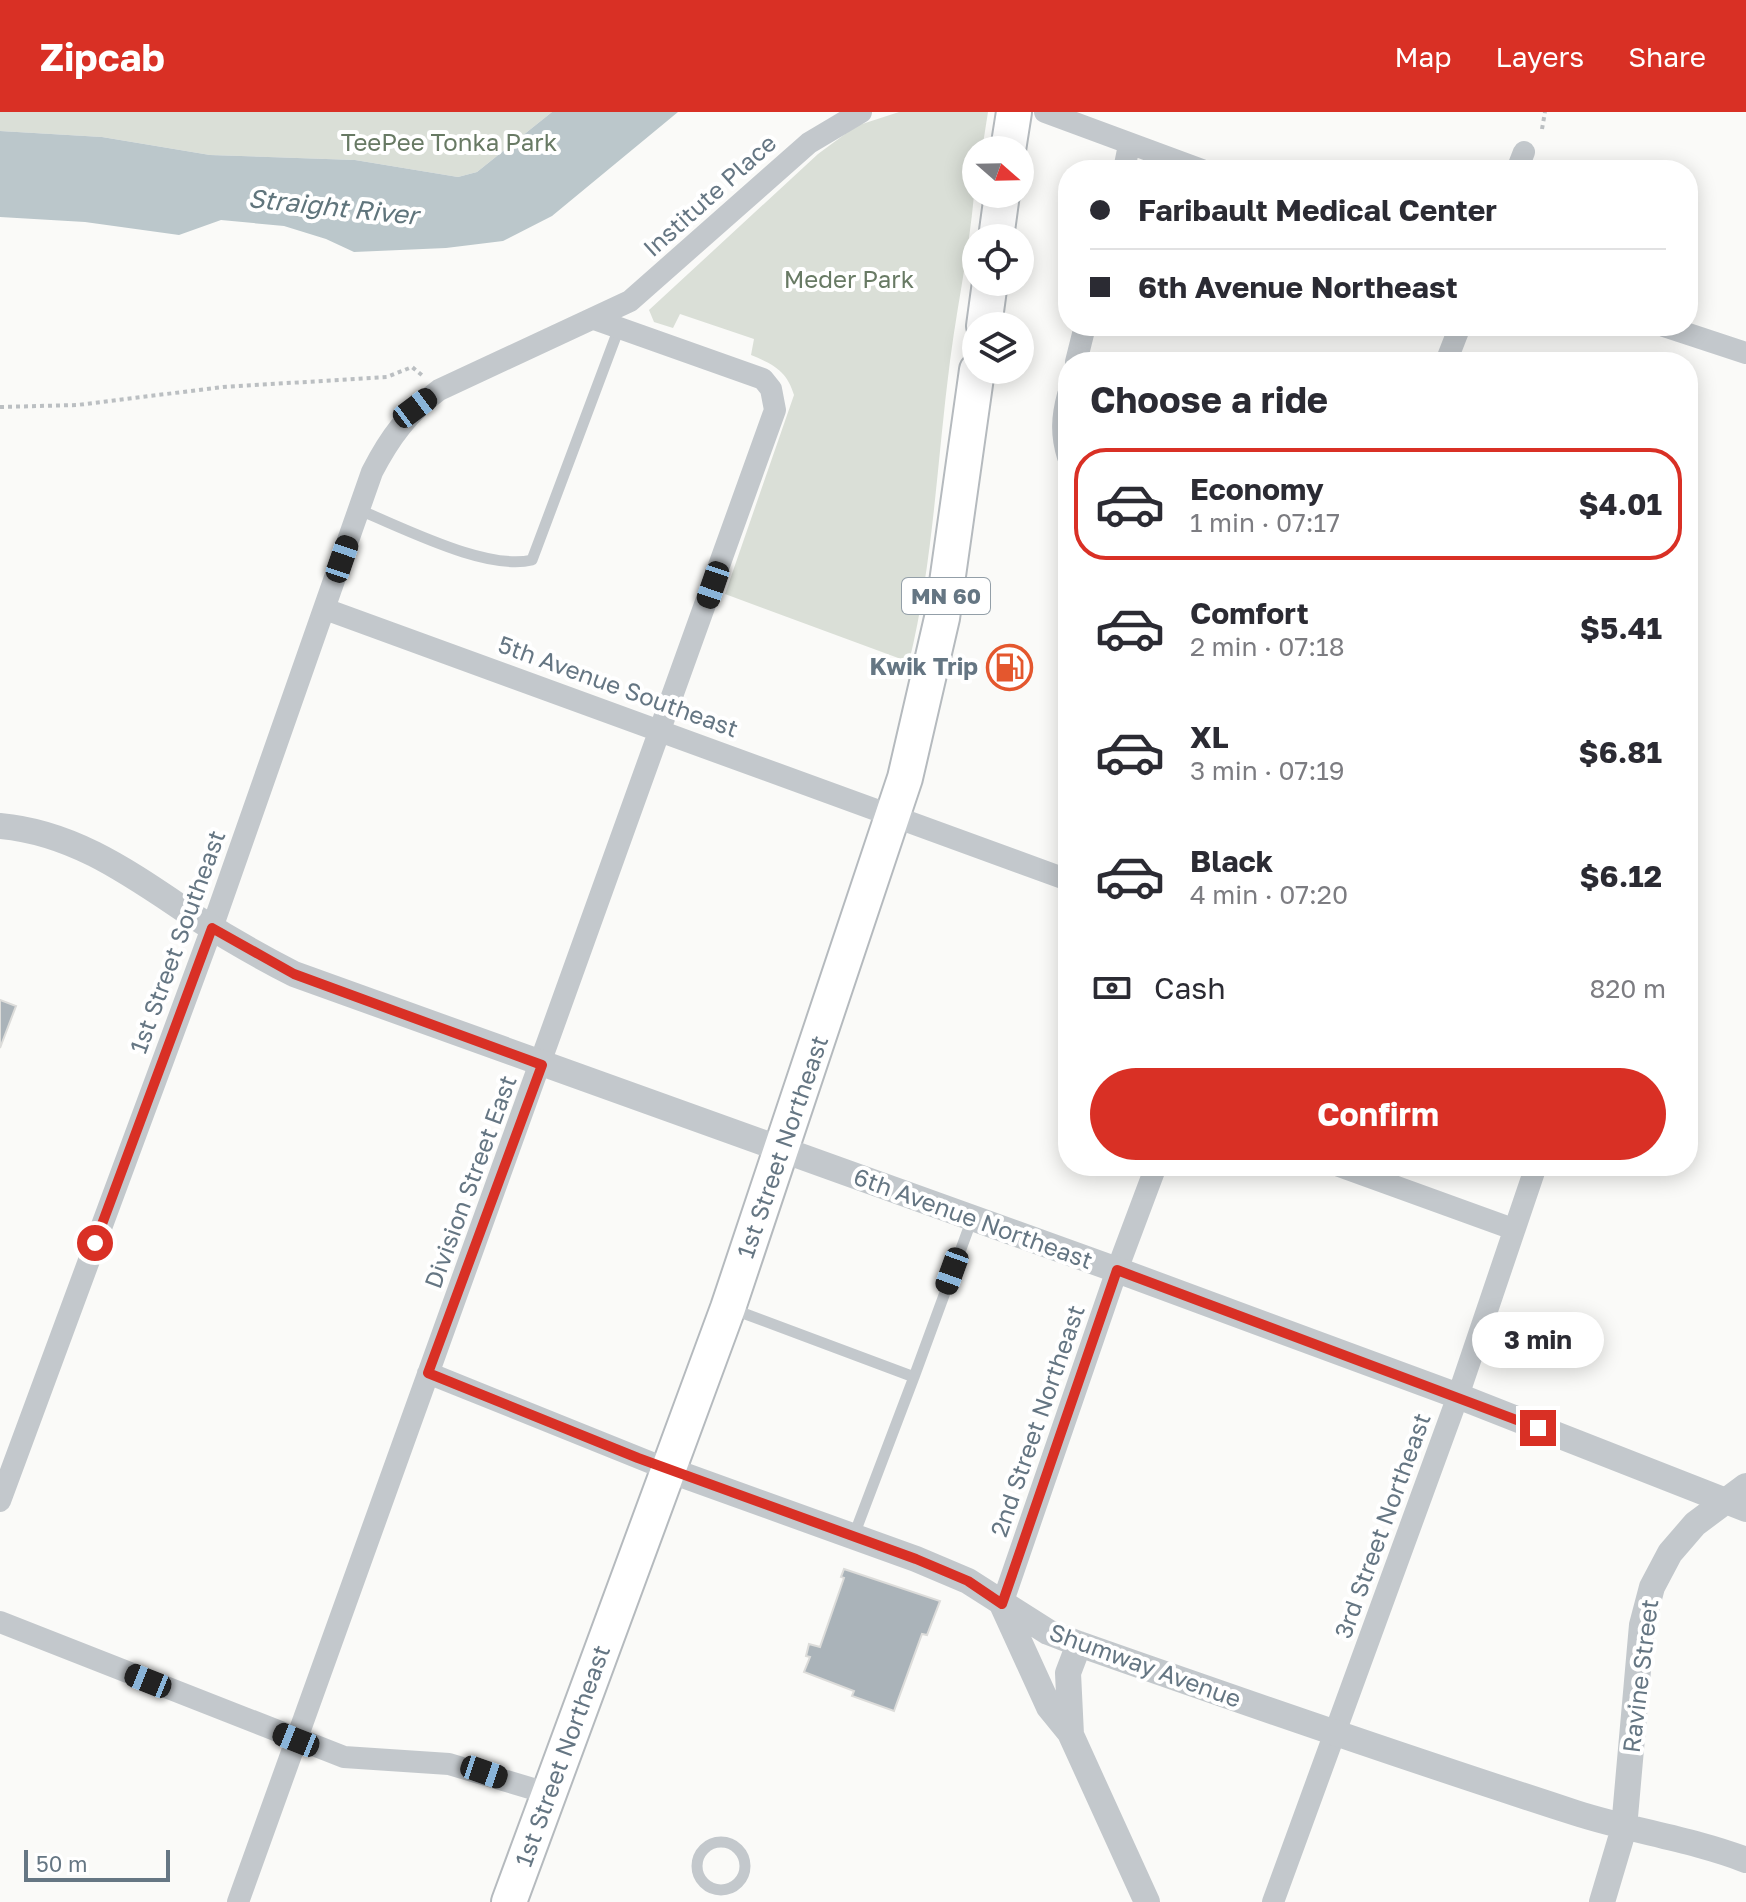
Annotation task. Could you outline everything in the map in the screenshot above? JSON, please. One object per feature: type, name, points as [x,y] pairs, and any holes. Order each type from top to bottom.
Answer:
[{"type":"main road","points":[[1010,136],[1014,112]]},
{"type":"main road","name":"1st Street Northeast","points":[[509,1902],[728,1308],[893,817],[916,739],[942,618],[975,384]]},
{"type":"street","name":"Institute Place","points":[[439,390],[630,301],[809,143],[861,112]]},
{"type":"street","points":[[1045,112],[1173,160]]},
{"type":"street","points":[[1126,160],[1129,145]]},
{"type":"street","points":[[594,319],[619,328]]},
{"type":"street","name":"Division Street East","points":[[238,1902],[542,1065],[775,410],[771,389],[763,379],[619,328]]},
{"type":"street","points":[[1694,336],[1746,353]]},
{"type":"street","name":"1st Street Southeast","points":[[0,1501],[212,928],[372,472],[390,436],[415,408],[439,390]]},
{"type":"street","name":"5th Avenue Southeast","points":[[325,609],[1058,876]]},
{"type":"street","name":"6th Avenue Northeast","points":[[0,826],[63,840],[122,867],[212,928],[294,974],[1117,1270],[1739,1499]]},
{"type":"street","name":"2nd Street Northeast","points":[[1002,1604],[1152,1176]]},
{"type":"street","points":[[1367,1176],[1513,1229]]},
{"type":"street","name":"3rd Street Northeast","points":[[1273,1902],[1458,1396],[1532,1176]]},
{"type":"street","name":"Shumway Avenue","points":[[428,1373],[669,1470],[854,1536],[968,1581],[1048,1632],[1079,1644],[1334,1734],[1624,1828],[1746,1860]]},
{"type":"street","name":"Ravine Street","points":[[1602,1902],[1624,1828],[1642,1625],[1652,1587],[1670,1553],[1687,1534],[1739,1499]]},
{"type":"street","points":[[1002,1604],[1049,1707],[1071,1735],[1147,1902]]},
{"type":"street","points":[[0,1622],[344,1757],[449,1764],[550,1794]]},
{"type":"street","points":[[1071,1735],[1068,1673],[1079,1644]]},
{"type":"lane","points":[[359,510],[486,559],[516,564],[532,560],[619,328]]},
{"type":"lane","points":[[854,1536],[972,1219]]},
{"type":"lane","points":[[728,1308],[914,1377]]},
{"type":"lane","points":[[724,1841],[739,1848],[746,1870],[732,1888],[715,1896],[703,1881],[697,1866],[702,1850],[724,1841]]},
{"type":"path","points":[[1542,129],[1545,112]]},
{"type":"path","points":[[0,407],[77,405],[223,387],[387,377],[412,367],[439,390]]},
{"type":"green space","name":"TeePee Tonka Park","points":[[0,112],[552,112],[477,172],[458,177],[355,160],[210,155],[102,137],[0,131]]},
{"type":"green space","name":"Meder Park","points":[[899,112],[988,112],[984,136],[962,136],[962,208],[972,208],[971,224],[962,224],[962,282],[924,588],[909,662],[725,594],[794,395],[778,369],[751,355],[754,339],[680,314],[673,328],[654,322],[649,310],[818,154],[856,126]]},
{"type":"water","name":"Straight River","points":[[552,112],[678,112],[552,216],[503,241],[446,248],[354,252],[326,239],[284,226],[221,220],[179,235],[85,222],[0,217],[0,131],[102,137],[210,155],[355,160],[458,177],[477,172]]},
{"type":"building","points":[[0,1000],[16,1006],[0,1048]]},
{"type":"building","points":[[844,1569],[940,1601],[927,1635],[922,1634],[894,1711],[852,1696],[854,1691],[804,1672],[810,1657],[806,1656],[809,1644],[820,1647],[844,1578],[841,1577]]},
{"type":"place","name":"Kwik Trip","points":[[1009,667]]},
{"type":"route","points":[[95,1243],[212,928],[294,974],[542,1065],[428,1373],[638,1458],[916,1559],[968,1581],[1002,1604],[1117,1270],[1538,1428]]}]
